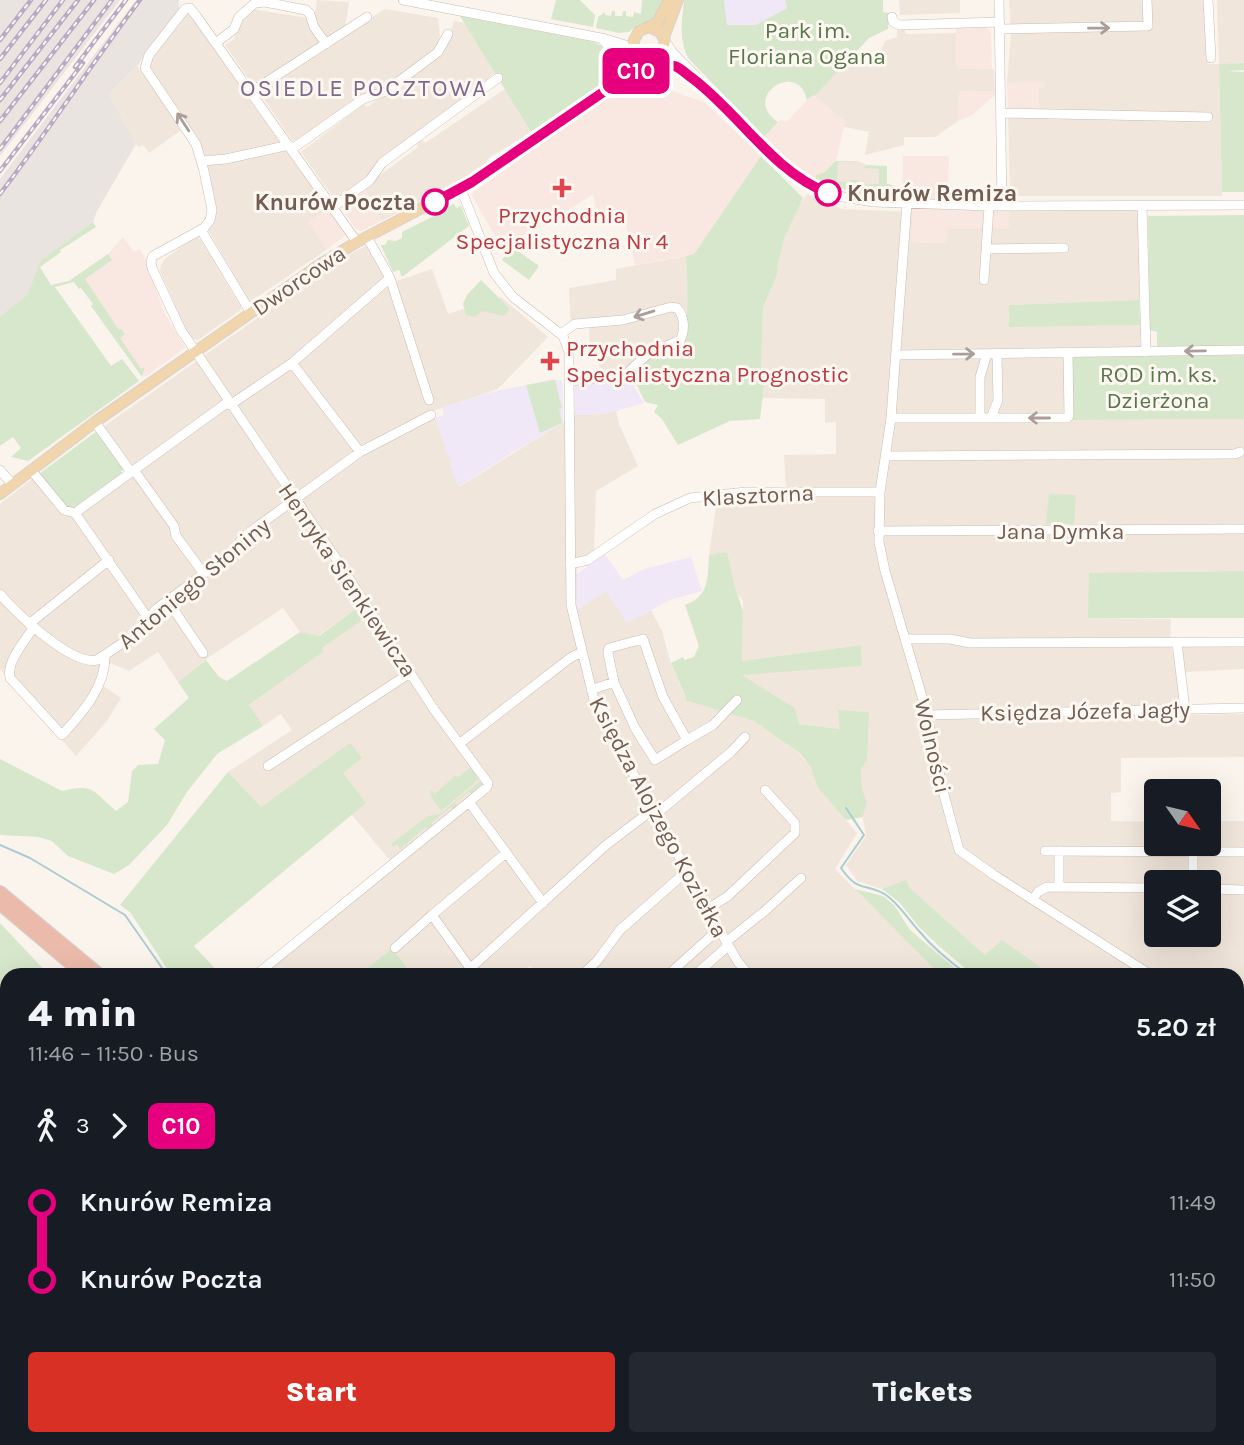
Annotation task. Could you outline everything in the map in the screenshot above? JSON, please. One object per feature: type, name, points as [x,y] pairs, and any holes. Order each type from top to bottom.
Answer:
[{"type":"highway","points":[[0,892],[92,968]]},
{"type":"highway","points":[[0,904],[76,968]]},
{"type":"main road","points":[[669,0],[657,23],[637,33],[633,42],[640,57],[652,59],[663,51],[664,39],[678,0]]},
{"type":"main road","points":[[649,27],[658,30],[664,39]]},
{"type":"main road","name":"Dworcowa","points":[[611,86],[630,65],[635,51]]},
{"type":"main road","name":"Dworcowa","points":[[0,494],[95,422],[251,313],[362,239],[461,189],[652,59]]},
{"type":"street","points":[[403,0],[603,38],[635,51]]},
{"type":"street","points":[[999,0],[1002,206]]},
{"type":"street","points":[[892,17],[894,22],[900,25],[1049,28],[1148,26],[1147,0]]},
{"type":"street","points":[[1208,0],[1211,58]]},
{"type":"street","points":[[216,43],[234,29],[239,17],[252,5],[262,2],[306,10],[326,44]]},
{"type":"street","points":[[251,313],[201,230],[209,222],[212,213],[202,161],[192,136],[145,68],[151,52],[188,8],[333,207],[362,239],[390,278],[429,400]]},
{"type":"street","points":[[251,92],[367,17]]},
{"type":"street","points":[[603,38],[626,37],[637,33]]},
{"type":"street","points":[[202,161],[290,147],[363,99],[386,91],[438,52],[448,34]]},
{"type":"street","points":[[603,38],[619,64],[611,86]]},
{"type":"street","points":[[664,39],[673,53],[774,157],[806,182],[829,193],[855,200],[989,206],[1244,205]]},
{"type":"street","points":[[652,59],[663,59],[677,66],[710,91]]},
{"type":"street","points":[[631,73],[645,68],[677,66]]},
{"type":"street","points":[[333,207],[370,180],[382,163],[498,78]]},
{"type":"street","points":[[1002,113],[1208,117]]},
{"type":"street","points":[[461,189],[499,280],[518,301],[561,334],[575,324],[623,320],[671,307],[677,308],[682,314],[683,333],[680,340],[648,354],[624,376],[569,381]]},
{"type":"street","name":"Wolności","points":[[907,203],[891,418],[880,492],[878,531],[885,571],[927,715],[959,850],[1140,968]]},
{"type":"street","points":[[1142,205],[1146,352]]},
{"type":"street","points":[[984,280],[989,206]]},
{"type":"street","name":"Henryka Sienkiewicza","points":[[201,230],[158,252],[150,262],[173,317],[410,673],[488,783],[469,802],[265,968]]},
{"type":"street","points":[[986,249],[1064,248]]},
{"type":"street","points":[[75,513],[132,471],[292,363],[390,278]]},
{"type":"street","name":"Księdza Alojzego Koziełka","points":[[561,334],[566,340],[569,352],[571,605],[595,704],[609,734],[727,944],[744,968]]},
{"type":"street","points":[[896,355],[1244,350]]},
{"type":"street","points":[[891,418],[1069,416],[1068,353]]},
{"type":"street","points":[[991,418],[998,400],[992,354]]},
{"type":"street","points":[[980,418],[980,377],[992,354]]},
{"type":"street","points":[[292,363],[360,452]]},
{"type":"street","name":"Antoniego Słoniny","points":[[31,626],[8,671],[10,678],[62,735],[80,715],[100,683],[104,674],[105,657],[147,626],[155,610],[234,551],[243,537],[360,452],[431,415]]},
{"type":"street","points":[[95,422],[174,526],[176,536],[204,574]]},
{"type":"street","points":[[886,456],[1240,453]]},
{"type":"street","points":[[0,470],[12,484]]},
{"type":"street","points":[[31,470],[64,510],[75,513],[150,621]]},
{"type":"street","name":"Klasztorna","points":[[570,564],[588,560],[655,514],[690,498],[746,492],[880,492]]},
{"type":"street","name":"Jana Dymka","points":[[878,531],[1244,529]]},
{"type":"street","points":[[31,626],[109,560]]},
{"type":"street","points":[[0,594],[31,626],[86,660],[94,662],[105,657]]},
{"type":"street","points":[[168,601],[203,653]]},
{"type":"street","points":[[687,740],[663,697],[643,639],[609,648],[614,682],[635,728],[655,760],[713,725],[737,700]]},
{"type":"street","points":[[906,639],[950,639],[970,643],[1244,642]]},
{"type":"street","points":[[1177,643],[1185,709]]},
{"type":"street","points":[[459,744],[570,657],[582,652]]},
{"type":"street","points":[[268,766],[410,673]]},
{"type":"street","points":[[591,690],[614,682]]},
{"type":"street","name":"Księdza Józefa Jagły","points":[[927,715],[1244,709]]},
{"type":"street","points":[[471,968],[619,834],[654,813],[731,752],[745,737]]},
{"type":"street","points":[[708,909],[727,896],[795,833],[795,823],[765,790]]},
{"type":"street","points":[[469,802],[543,903]]},
{"type":"street","points":[[1045,851],[1144,849]]},
{"type":"street","points":[[1222,850],[1244,852]]},
{"type":"street","points":[[1059,851],[1059,887]]},
{"type":"street","points":[[395,948],[506,853]]},
{"type":"street","points":[[590,968],[620,930],[687,872]]},
{"type":"street","points":[[702,968],[801,878]]},
{"type":"street","points":[[1033,899],[1042,888],[1144,888]]},
{"type":"street","points":[[1221,889],[1244,890]]},
{"type":"street","points":[[432,915],[465,968]]},
{"type":"street","points":[[676,968],[719,929]]},
{"type":"shaded area","points":[[0,0],[120,0],[0,156]]},
{"type":"shaded area","points":[[136,0],[179,0],[179,9],[137,66],[109,94],[136,144],[93,222],[41,260],[27,295],[0,316],[0,179]]},
{"type":"shaded area","points":[[317,0],[349,2],[345,28],[254,86],[225,45],[234,39],[241,21],[252,9],[314,19]]},
{"type":"shaded area","points":[[724,0],[785,0],[787,8],[756,25],[727,25]]},
{"type":"shaded area","points":[[899,0],[960,0],[960,13],[900,15]]},
{"type":"shaded area","points":[[1009,0],[1204,0],[1208,64],[1219,64],[1217,0],[1244,0],[1244,63],[1219,65],[1222,196],[1012,196],[1008,110],[1039,88],[1045,87],[1046,83],[1007,83],[1011,33]]},
{"type":"shaded area","points":[[385,9],[438,18],[440,36],[437,50],[382,89],[366,93],[299,140],[292,140],[259,90]]},
{"type":"shaded area","points":[[187,14],[192,17],[281,144],[226,157],[205,155],[181,113],[149,71],[150,61]]},
{"type":"shaded area","points":[[454,21],[465,23],[495,73],[488,78],[490,81],[336,201],[301,152],[364,104],[367,107],[434,60],[448,42]]},
{"type":"shaded area","points":[[986,27],[991,32],[992,69],[957,67],[956,28]]},
{"type":"shaded area","points":[[897,29],[905,29],[906,34],[956,33],[957,67],[994,69],[995,93],[959,91],[958,121],[935,137],[904,137],[904,145],[865,155],[869,132],[844,127],[844,121],[815,96],[852,56],[880,63],[883,56],[880,52],[885,41],[897,37]]},
{"type":"shaded area","points":[[137,66],[184,128],[149,153],[143,145],[139,147],[136,144],[109,94]]},
{"type":"shaded area","points":[[634,78],[704,102],[761,156],[694,254],[635,265],[625,220],[599,224],[593,194],[552,221],[549,217],[503,250],[471,194]]},
{"type":"shaded area","points":[[1046,82],[1046,87],[1039,88],[1039,110],[1008,110],[1007,83]]},
{"type":"shaded area","points":[[505,89],[531,132],[489,158],[485,164],[453,186],[381,221],[364,187],[418,147],[416,143],[422,140],[425,143]]},
{"type":"shaded area","points":[[959,91],[995,95],[972,115],[958,121]]},
{"type":"shaded area","points":[[813,94],[845,122],[836,161],[815,177],[816,180],[783,156],[764,137],[780,120],[788,121]]},
{"type":"shaded area","points":[[286,149],[328,209],[309,221],[326,250],[250,302],[208,230],[214,224],[214,211],[207,165]]},
{"type":"shaded area","points":[[903,156],[949,156],[947,209],[1009,211],[1009,228],[948,228],[946,243],[911,242],[913,197],[902,196]]},
{"type":"shaded area","points":[[835,161],[858,161],[869,166],[887,166],[887,184],[893,185],[894,193],[884,196],[862,195],[816,180]]},
{"type":"shaded area","points":[[364,187],[381,221],[361,231],[356,229],[339,205]]},
{"type":"shaded area","points":[[807,194],[842,209],[913,212],[912,242],[946,243],[947,228],[1008,228],[1009,211],[1139,210],[1139,300],[1009,305],[1009,326],[1140,325],[1141,356],[1073,357],[1073,420],[1244,419],[1244,571],[1149,572],[1089,618],[1171,619],[1170,642],[1177,670],[1182,715],[1244,714],[1244,757],[1121,758],[1121,792],[1111,793],[1111,821],[1144,822],[1144,856],[1222,856],[1222,821],[1244,821],[1244,968],[1035,968],[985,955],[910,888],[906,881],[882,889],[857,881],[846,865],[866,836],[863,817],[867,802],[862,789],[861,769],[867,760],[840,729],[799,724],[795,708],[740,674],[862,666],[861,645],[742,661],[743,601],[732,578],[709,555],[717,500],[786,489],[784,455],[836,454],[836,422],[825,423],[825,399],[763,398],[766,370],[761,370],[763,308],[777,275],[778,263],[794,213]]},
{"type":"shaded area","points":[[328,209],[347,234],[326,250],[308,221]]},
{"type":"shaded area","points":[[196,236],[242,309],[198,340],[192,338],[185,328],[160,271],[166,258]]},
{"type":"shaded area","points":[[123,237],[134,252],[139,249],[144,256],[165,314],[185,348],[145,377],[76,276],[108,254]]},
{"type":"shaded area","points":[[367,245],[388,284],[432,269],[448,314],[501,297],[548,337],[498,389],[430,412],[452,458],[459,487],[575,415],[616,411],[638,466],[596,491],[594,552],[577,561],[577,609],[606,591],[641,616],[651,610],[662,631],[671,664],[686,699],[754,721],[799,753],[811,768],[819,788],[857,833],[835,869],[933,968],[270,968],[394,865],[352,815],[343,773],[350,744],[258,809],[228,772],[292,730],[281,714],[263,726],[248,706],[323,652],[322,647],[367,617],[360,606],[318,636],[300,632],[283,608],[209,657],[178,682],[158,652],[129,671],[110,663],[103,686],[121,698],[107,721],[76,756],[0,669],[0,504],[33,478],[76,517],[135,473],[103,427],[338,261]]},
{"type":"shaded area","points":[[686,256],[688,295],[684,342],[675,349],[656,354],[622,373],[600,375],[599,360],[590,352],[589,327],[571,329],[569,288],[616,280],[616,269]]},
{"type":"shaded area","points":[[632,377],[644,403],[606,414],[575,415],[575,385]]},
{"type":"shaded area","points":[[554,379],[562,381],[563,423],[458,487],[449,462],[451,458],[435,418],[444,415],[442,407],[488,393]]},
{"type":"shaded area","points":[[605,554],[623,580],[644,569],[691,557],[702,591],[670,600],[627,623],[606,591],[577,610],[577,574]]},
{"type":"shaded area","points":[[1181,646],[1244,646],[1244,669],[1185,672]]},
{"type":"green space","points":[[556,0],[580,0],[595,15],[593,27],[551,19]]},
{"type":"green space","points":[[642,0],[664,0],[653,20],[637,25],[629,32],[619,33],[596,28],[598,17],[605,12],[605,15],[611,16],[612,11],[615,11],[615,16],[622,16],[623,11],[626,11],[626,16],[633,17],[634,12],[641,14]]},
{"type":"green space","name":"Park im. Floriana Ogana","points":[[684,0],[724,0],[727,25],[756,25],[787,8],[785,0],[883,0],[883,12],[889,13],[888,29],[869,38],[815,96],[807,100],[802,88],[794,82],[775,86],[768,93],[765,102],[768,112],[778,122],[764,137],[689,59],[682,37]]},
{"type":"green space","points":[[460,16],[594,42],[610,54],[613,72],[608,79],[531,132]]},
{"type":"green space","points":[[1244,63],[1244,70],[1227,71],[1244,72],[1244,192],[1222,192],[1219,64]]},
{"type":"green space","points":[[761,156],[803,198],[785,236],[777,275],[763,308],[761,369],[766,370],[760,419],[730,421],[678,445],[662,419],[654,412],[658,405],[645,402],[634,379],[637,378],[636,369],[649,358],[663,352],[675,349],[681,354],[687,318],[686,256],[694,254]]},
{"type":"green space","points":[[836,161],[860,162],[838,162],[837,182],[858,180],[862,195],[815,180],[816,175],[825,172]]},
{"type":"green space","points":[[866,165],[887,166],[887,184],[895,186],[893,194],[881,197],[865,195],[862,185],[879,184],[879,169],[864,168]]},
{"type":"green space","points":[[454,204],[456,208],[461,206],[469,226],[402,277],[399,270],[393,272],[381,245],[385,245],[388,240],[396,241],[402,238],[402,232]]},
{"type":"green space","points":[[1244,215],[1244,347],[1157,349],[1157,332],[1150,330],[1148,216]]},
{"type":"green space","points":[[93,222],[96,227],[60,250],[61,252],[40,267],[51,285],[69,281],[108,254],[112,260],[85,279],[119,330],[125,334],[120,338],[141,369],[145,367],[142,377],[81,288],[74,282],[55,287],[111,366],[122,359],[139,381],[28,461],[11,457],[21,448],[13,437],[0,446],[0,316],[27,295],[41,260]]},
{"type":"green space","points":[[511,246],[539,266],[529,280],[502,260]]},
{"type":"green space","points":[[481,280],[508,307],[509,310],[504,316],[482,311],[475,317],[466,315],[463,304],[467,295]]},
{"type":"green space","points":[[1139,300],[1140,325],[1009,327],[1009,305]]},
{"type":"green space","name":"ROD im. ks. Dzierżona","points":[[1244,355],[1244,419],[1073,420],[1072,357]]},
{"type":"green space","points":[[555,380],[562,408],[559,409],[562,423],[540,433],[526,385]]},
{"type":"green space","points":[[97,431],[124,469],[121,471],[123,474],[74,508],[65,506],[39,474]]},
{"type":"green space","points":[[1049,494],[1076,495],[1074,524],[1046,524]]},
{"type":"green space","points":[[727,552],[743,611],[742,661],[861,645],[862,666],[742,675],[795,708],[799,724],[840,729],[838,710],[869,712],[867,760],[861,769],[862,789],[867,802],[863,817],[846,820],[818,788],[811,768],[800,753],[754,721],[685,700],[671,663],[683,657],[684,660],[694,657],[699,646],[685,605],[699,597],[706,585],[709,555]]},
{"type":"green space","points":[[1244,571],[1244,618],[1088,618],[1089,573]]},
{"type":"green space","points":[[360,606],[367,617],[323,647],[323,652],[249,705],[263,726],[217,754],[187,792],[167,825],[129,865],[114,874],[68,856],[52,841],[38,837],[0,835],[0,759],[62,791],[81,788],[92,790],[116,811],[128,802],[132,771],[138,765],[158,764],[165,740],[154,729],[189,698],[178,682],[206,660],[219,677],[227,681],[300,632],[319,636]]},
{"type":"green space","points":[[350,743],[362,758],[343,773],[366,803],[194,946],[214,968],[166,968],[130,912],[120,905],[228,772],[261,807]]},
{"type":"green space","points":[[470,768],[479,779],[441,811],[431,797],[430,789],[435,794],[455,776],[458,777]]},
{"type":"green space","points":[[480,781],[484,785],[473,795],[469,792],[455,803],[458,808],[454,810],[451,807],[431,823],[434,827],[430,830],[426,827],[400,849],[397,844],[393,847],[391,844],[428,816],[440,814]]},
{"type":"green space","points":[[906,880],[910,888],[985,955],[1002,940],[1042,968],[965,968],[920,928],[899,902],[882,889]]},
{"type":"green space","points":[[855,889],[883,896],[894,905],[910,930],[955,968],[933,968]]},
{"type":"green space","points":[[0,923],[42,968],[0,968]]},
{"type":"green space","points":[[392,948],[407,968],[368,968]]},
{"type":"waterway","points":[[846,808],[864,835],[841,868],[858,885],[879,891],[891,899],[930,943],[959,968]]},
{"type":"waterway","points":[[0,845],[30,858],[125,915],[162,968]]},
{"type":"railway","points":[[0,40],[31,0]]},
{"type":"railway","points":[[0,59],[46,0]]},
{"type":"railway","points":[[0,83],[63,0]]},
{"type":"railway","points":[[0,100],[78,0]]},
{"type":"railway","points":[[0,121],[94,0]]},
{"type":"railway","points":[[0,149],[112,0]]},
{"type":"railway","points":[[75,67],[126,0]]},
{"type":"railway","points":[[0,194],[140,0]]},
{"type":"railway","points":[[0,171],[83,63]]},
{"type":"bus line","name":"C10","points":[[435,202],[472,182],[631,73],[665,66],[677,66],[710,91],[788,170],[828,193]]},
{"type":"place","name":"Przychodnia Specjalistyczna Nr 4","points":[[562,188]]},
{"type":"place","name":"Knurów Remiza","points":[[828,193]]},
{"type":"place","name":"Knurów Poczta","points":[[435,202]]},
{"type":"place","name":"Przychodnia Specjalistyczna Prognostic","points":[[550,361]]},
{"type":"district","name":"OSIEDLE POCZTOWA","points":[[364,88]]}]
